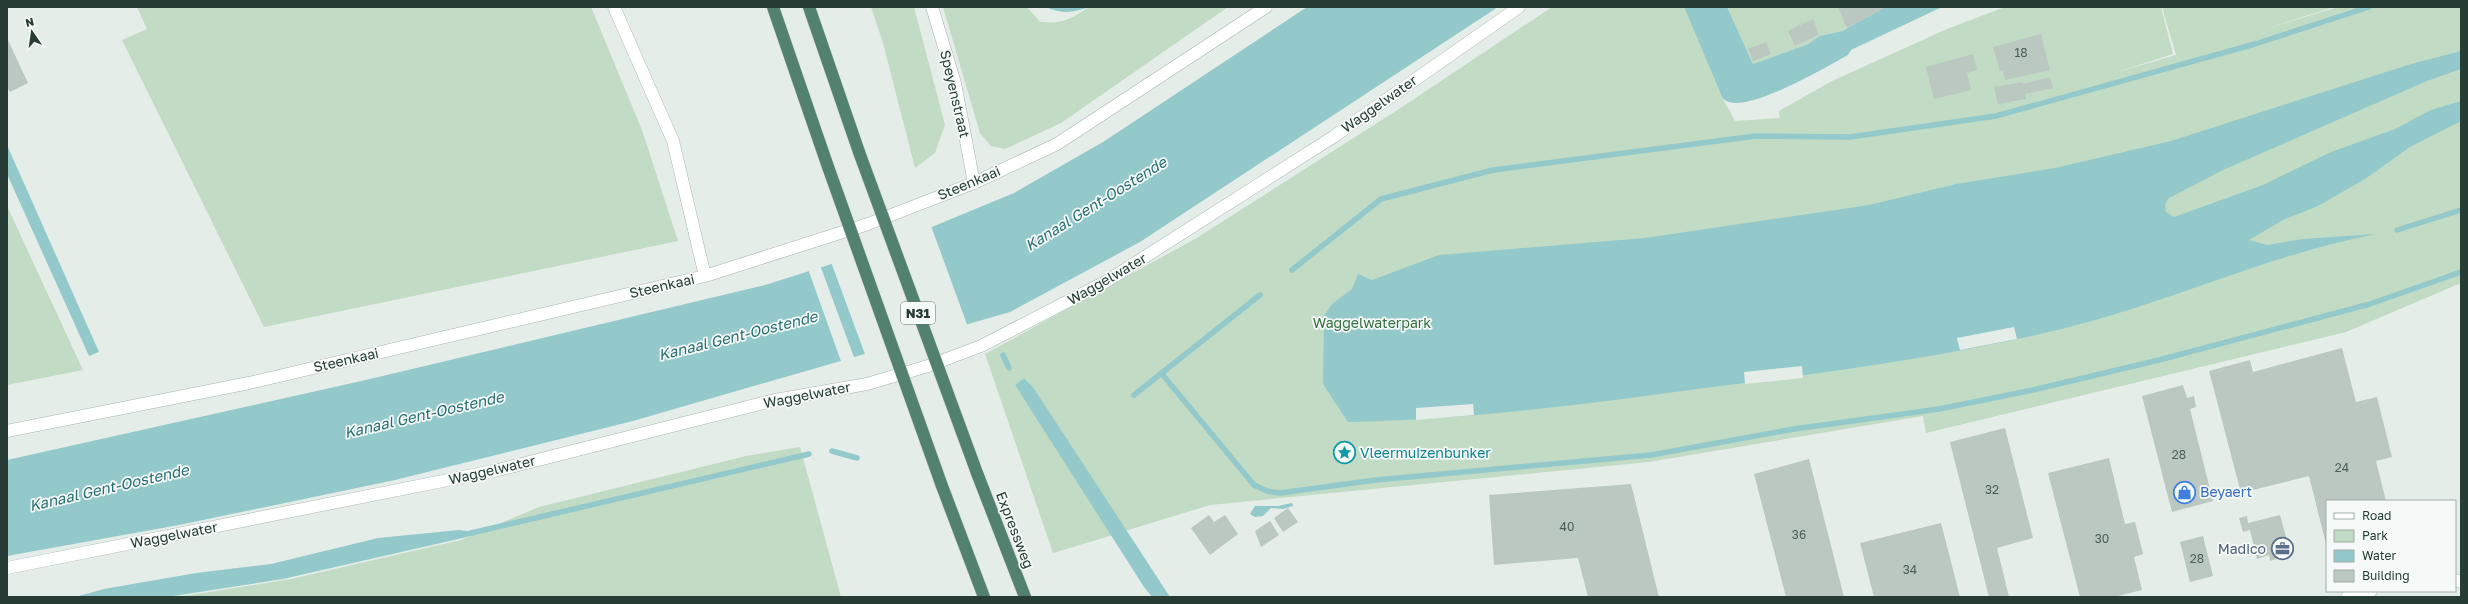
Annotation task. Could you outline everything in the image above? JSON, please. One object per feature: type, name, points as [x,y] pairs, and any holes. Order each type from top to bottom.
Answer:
[{"type":"highway","name":"N31","points":[[773,7],[827,164],[942,486],[984,597]]},
{"type":"highway","name":"Expressweg","points":[[809,7],[859,152],[977,473],[1025,597]]},
{"type":"street","points":[[614,7],[673,141],[705,276]]},
{"type":"street","name":"Speyenstraat","points":[[932,7],[955,83],[974,183]]},
{"type":"street","name":"Steenkaai","points":[[7,431],[249,383],[705,276],[868,224],[974,183],[1057,144],[1266,7]]},
{"type":"street","name":"Waggelwater","points":[[7,568],[498,470],[775,400],[867,384],[935,364],[981,346],[1021,327],[1107,281],[1332,137],[1519,7]]},
{"type":"street","points":[[2347,597],[2367,592]]},
{"type":"green space","points":[[137,7],[591,7],[642,130],[678,241],[264,327],[122,40],[147,29]]},
{"type":"green space","points":[[871,7],[914,7],[945,125],[935,153],[915,168],[883,43]]},
{"type":"green space","points":[[943,7],[1027,7],[1040,22],[1055,22],[1066,20],[1089,7],[1228,7],[1061,123],[1005,149],[991,146],[980,133]]},
{"type":"green space","name":"Waggelwaterpark","points":[[1552,7],[1684,7],[1722,97],[1735,121],[1780,118],[1779,111],[1832,81],[1947,29],[2005,7],[2161,7],[2173,54],[2111,74],[2176,55],[2162,7],[2334,7],[2262,30],[2338,7],[2461,7],[2461,283],[2346,332],[1926,433],[1923,416],[1649,462],[1210,505],[1125,531],[1033,387],[1024,378],[1015,385],[1113,535],[1053,553],[985,354],[1195,239],[1399,109]]},
{"type":"green space","points":[[1727,7],[1885,7],[1841,31],[1819,36],[1808,44],[1753,64]],"holes":[[[1813,20],[1819,35],[1795,46],[1789,31]]]},
{"type":"green space","points":[[7,206],[83,370],[7,385]]},
{"type":"green space","points":[[800,447],[841,597],[178,597],[291,579],[461,540],[539,507],[746,456]]},
{"type":"water","points":[[1046,7],[1089,7],[1078,11],[1062,12]]},
{"type":"water","name":"Kanaal Gent-Oostende","points":[[1307,7],[1498,7],[1140,242],[1010,312],[633,421],[395,480],[179,525],[7,556],[7,460],[370,379],[765,285],[876,250],[1014,193],[1103,142]]},
{"type":"water","points":[[1684,7],[1727,7],[1753,64],[1808,44],[1819,36],[1842,31],[1885,7],[1942,7],[1851,50],[1848,55],[1784,89],[1745,102],[1731,102],[1722,97]]},
{"type":"water","points":[[2461,51],[2461,69],[2427,81],[2223,170],[2169,198],[2165,204],[2166,212],[2174,217],[2263,185],[2331,152],[2395,129],[2431,110],[2461,101],[2461,121],[2410,147],[2365,179],[2318,206],[2283,220],[2249,240],[2267,245],[2303,239],[2376,234],[2334,243],[2293,255],[2094,320],[2010,341],[1880,364],[1616,400],[1482,415],[1393,421],[1348,422],[1323,384],[1324,316],[1332,304],[1352,289],[1358,274],[1372,280],[1439,255],[1645,238],[1869,205],[1956,184],[2055,168],[2171,141],[2411,64]]},
{"type":"water","points":[[7,145],[99,352],[89,356],[7,174]]},
{"type":"water","points":[[1024,378],[1033,387],[1170,597],[1152,597],[1144,587],[1015,385]]},
{"type":"water","points":[[1292,503],[1293,506],[1283,509],[1271,508],[1263,516],[1255,517],[1250,514],[1255,506],[1278,506]]},
{"type":"water","points":[[459,530],[467,531],[467,537],[283,579],[167,597],[75,597],[104,589],[196,573],[271,564],[378,538]]},
{"type":"pier","points":[[931,226],[968,327],[866,357],[831,262],[875,248]]},
{"type":"pier","points":[[820,265],[855,360],[842,364],[808,269]]},
{"type":"pier","points":[[2014,327],[2017,339],[1960,350],[1957,338]]},
{"type":"pier","points":[[1802,366],[1803,378],[1745,384],[1744,372]]},
{"type":"pier","points":[[1473,404],[1474,415],[1416,420],[1416,408]]},
{"type":"building","points":[[1838,7],[1885,7],[1847,28]]},
{"type":"building","points":[[1813,19],[1819,35],[1795,46],[1788,31]]},
{"type":"building","points":[[2041,34],[2050,70],[2005,80],[2003,70],[2000,71],[1993,47]]},
{"type":"building","points":[[7,38],[28,83],[10,92],[7,87]]},
{"type":"building","points":[[1766,42],[1771,54],[1753,61],[1748,49]]},
{"type":"building","points":[[1973,54],[1977,70],[1967,73],[1971,90],[1934,99],[1926,67]]},
{"type":"building","points":[[2050,77],[2053,88],[2025,94],[2026,99],[1998,104],[1994,87],[2023,82],[2023,84]]},
{"type":"building","points":[[2342,348],[2356,402],[2377,397],[2392,457],[2376,461],[2386,500],[2326,500],[2326,544],[2309,476],[2241,493],[2209,371],[2250,360],[2253,372]]},
{"type":"building","points":[[2183,385],[2187,398],[2194,396],[2196,407],[2190,409],[2213,501],[2172,512],[2142,396]]},
{"type":"building","points":[[2005,428],[2033,538],[1997,548],[2009,597],[1989,597],[1950,442]]},
{"type":"building","points":[[2109,458],[2125,524],[2135,522],[2143,554],[2134,557],[2142,590],[2114,597],[2080,597],[2048,473]]},
{"type":"building","points":[[1809,459],[1844,597],[1786,597],[1754,474]]},
{"type":"building","points":[[1631,484],[1659,597],[1588,597],[1578,558],[1494,565],[1489,495]]},
{"type":"building","points":[[1288,508],[1298,522],[1283,532],[1274,518]]},
{"type":"building","points":[[1209,515],[1214,522],[1225,515],[1238,534],[1210,555],[1191,528]]},
{"type":"building","points":[[2280,515],[2291,555],[2270,561],[2269,555],[2257,559],[2250,530],[2243,532],[2239,518],[2247,516],[2248,523]]},
{"type":"building","points":[[1270,521],[1279,535],[1261,547],[1255,531]]},
{"type":"building","points":[[1941,523],[1960,597],[1874,597],[1860,543]]},
{"type":"building","points":[[2203,536],[2213,576],[2190,582],[2180,542]]},
{"type":"waterway","points":[[1292,270],[1381,199],[1493,170],[1756,136],[1850,137],[1996,116],[2255,44],[2369,7]]},
{"type":"waterway","points":[[2397,230],[2461,210]]},
{"type":"waterway","points":[[1162,374],[1254,485],[1267,491],[1280,493],[1376,480],[1651,455],[1794,429],[1939,409],[2033,390],[2159,360],[2370,304],[2461,272]]},
{"type":"waterway","points":[[1134,395],[1260,295]]},
{"type":"waterway","points":[[1003,355],[1009,368]]},
{"type":"waterway","points":[[832,451],[857,458]]},
{"type":"waterway","points":[[467,534],[809,454]]},
{"type":"place","name":"Vleermuizenbunker","points":[[1344,453]]},
{"type":"place","name":"Beyaert","points":[[2185,492]]},
{"type":"place","name":"Madico","points":[[2282,549]]}]
